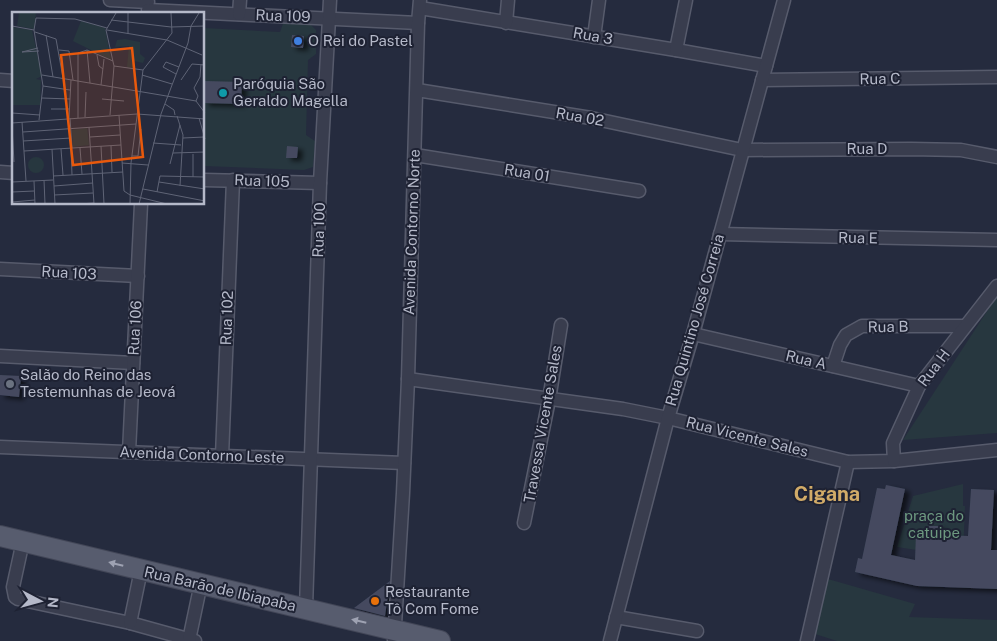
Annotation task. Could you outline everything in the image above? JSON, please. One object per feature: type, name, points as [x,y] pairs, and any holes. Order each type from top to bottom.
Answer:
[{"type":"main road","name":"Rua Barão de Ibiapaba","points":[[0,536],[306,608],[395,635],[440,641]]},
{"type":"street","name":"Rua 109","points":[[110,0],[148,6],[239,14],[418,23]]},
{"type":"street","points":[[239,14],[240,0]]},
{"type":"street","name":"Rua 100","points":[[306,608],[320,183],[330,0]]},
{"type":"street","points":[[506,23],[508,0]]},
{"type":"street","points":[[594,37],[599,0]]},
{"type":"street","points":[[676,50],[686,0]]},
{"type":"street","name":"Rua Quintino José Correia","points":[[610,641],[668,418],[784,0]]},
{"type":"street","name":"Rua 3","points":[[420,4],[506,23],[766,66]]},
{"type":"street","name":"Avenida Contorno Norte","points":[[395,635],[408,379],[420,4]]},
{"type":"street","name":"Rua C","points":[[762,80],[997,77]]},
{"type":"street","name":"Rua 02","points":[[417,90],[591,118],[742,150]]},
{"type":"street","name":"Rua D","points":[[742,150],[961,150],[994,156]]},
{"type":"street","name":"Rua 01","points":[[415,155],[639,191]]},
{"type":"street","name":"Rua 105","points":[[205,180],[320,183]]},
{"type":"street","name":"Rua 102","points":[[222,456],[233,180]]},
{"type":"street","name":"Rua 106","points":[[129,452],[141,205]]},
{"type":"street","name":"Rua E","points":[[720,234],[997,240]]},
{"type":"street","name":"Rua 103","points":[[0,269],[138,276]]},
{"type":"street","name":"Rua H","points":[[894,460],[893,443],[918,386],[997,286]]},
{"type":"street","name":"Travessa Vicente Sales","points":[[524,523],[561,325]]},
{"type":"street","name":"Rua B","points":[[834,366],[840,345],[846,335],[862,326],[965,326]]},
{"type":"street","name":"Rua A","points":[[692,334],[918,386]]},
{"type":"street","points":[[0,356],[133,363]]},
{"type":"street","name":"Rua Vicente Sales","points":[[408,379],[548,400],[596,405],[668,418],[848,462],[894,460],[997,450]]},
{"type":"street","name":"Avenida Contorno Leste","points":[[0,447],[404,463]]},
{"type":"street","points":[[807,641],[848,462]]},
{"type":"street","points":[[23,541],[13,587],[15,597],[18,599],[130,623],[192,640],[201,583]]},
{"type":"street","points":[[130,623],[140,570]]},
{"type":"street","points":[[616,616],[697,631]]},
{"type":"green space","points":[[284,21],[308,22],[316,30],[316,54],[308,60],[306,135],[315,141],[313,167],[304,170],[205,166],[205,28],[280,32]]},
{"type":"green space","points":[[997,296],[997,433],[903,440]]},
{"type":"green space","name":"praça do catuipe","points":[[963,484],[963,506],[965,506],[963,557],[897,547],[913,496]]},
{"type":"green space","points":[[828,579],[915,604],[909,617],[997,620],[997,641],[837,641],[815,634]]},
{"type":"building","name":"O Rei do Pastel","points":[[292,35],[304,36],[303,48],[291,47]]},
{"type":"building","name":"Paróquia São Geraldo Magella","points":[[205,81],[242,82],[241,104],[205,103]]},
{"type":"building","points":[[287,146],[298,147],[297,158],[286,158]]},
{"type":"building","name":"Salão do Reino das Testemunhas de Jeová","points":[[0,375],[21,376],[19,397],[0,395]]},
{"type":"building","points":[[886,485],[905,489],[891,555],[915,560],[916,534],[928,535],[929,526],[941,526],[941,535],[968,536],[971,489],[994,490],[991,550],[997,550],[997,589],[917,586],[855,572],[858,558],[862,559],[877,488],[885,489]]},
{"type":"building","name":"Restaurante Tô Com Fome","points":[[390,581],[385,616],[354,608]]},
{"type":"place","name":"O Rei do Pastel","points":[[298,41]]},
{"type":"place","name":"Paróquia São Geraldo Magella","points":[[223,93]]},
{"type":"place","name":"Salão do Reino das Testemunhas de Jeová","points":[[10,384]]},
{"type":"place","name":"Restaurante Tô Com Fome","points":[[375,601]]},
{"type":"district","name":"Cigana","points":[[827,494]]}]
